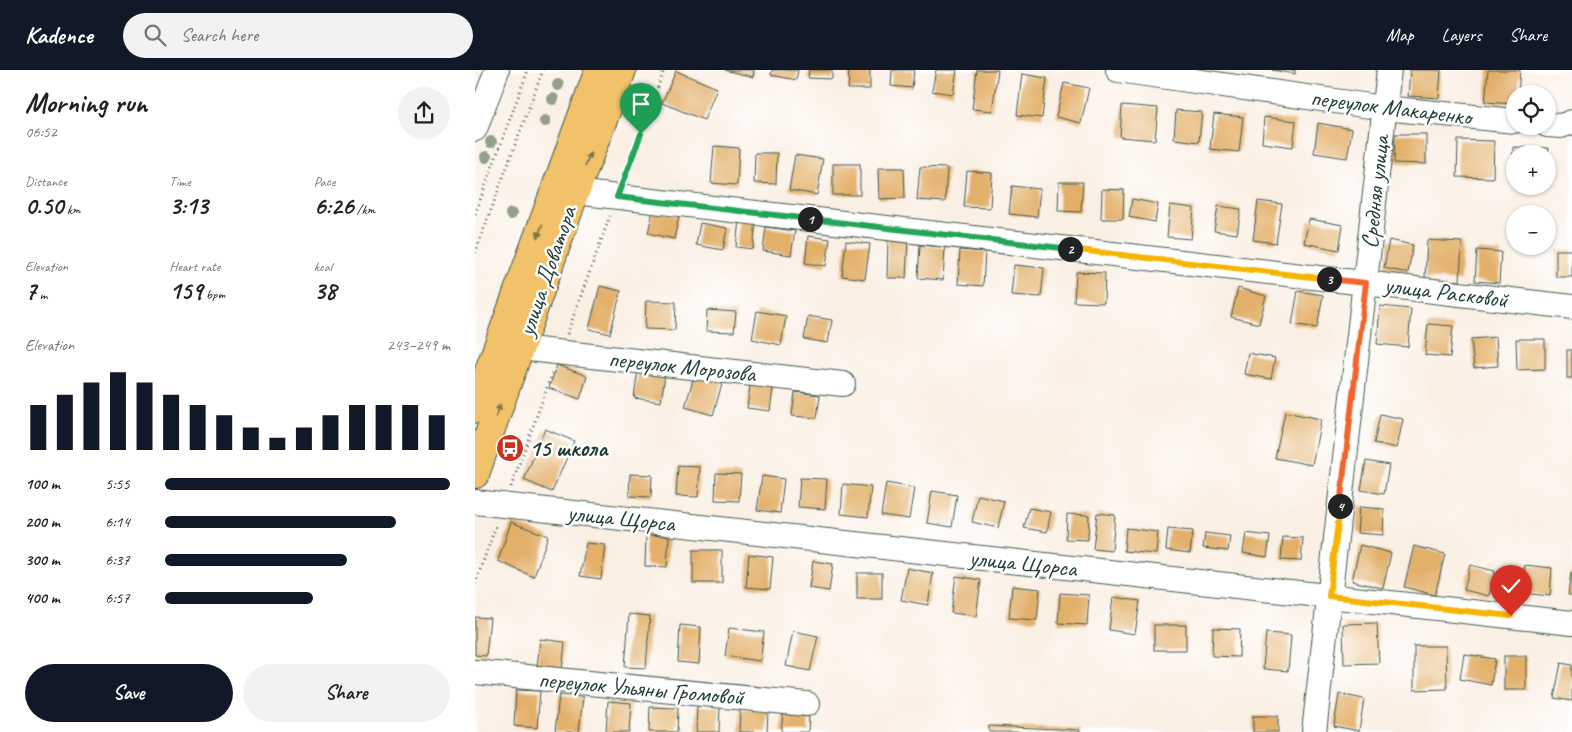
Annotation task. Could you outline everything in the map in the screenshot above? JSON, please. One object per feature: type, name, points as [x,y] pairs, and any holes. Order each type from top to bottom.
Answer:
[{"type":"main road","name":"улица Доватора","points":[[475,409],[599,70]]},
{"type":"main road","name":"улица Доватора","points":[[475,474],[575,192],[622,70]]},
{"type":"street","points":[[475,129],[497,70]]},
{"type":"street","name":"переулок Макаренко","points":[[1119,70],[1384,108],[1506,121]]},
{"type":"street","name":"Средняя улица","points":[[1314,732],[1389,70]]},
{"type":"street","points":[[1556,126],[1572,122]]},
{"type":"street","name":"улица Расковой","points":[[575,192],[1572,307]]},
{"type":"street","name":"переулок Морозова","points":[[520,348],[843,384]]},
{"type":"street","name":"улица Щорса","points":[[475,502],[1572,623]]},
{"type":"street","name":"переулок Ульяны Громовой","points":[[475,672],[807,704]]},
{"type":"path","points":[[475,214],[528,70]]},
{"type":"path","points":[[475,253],[543,70]]},
{"type":"path","points":[[475,584],[664,70]]},
{"type":"building","points":[[725,70],[754,70],[753,77]]},
{"type":"building","points":[[772,70],[798,70],[796,80],[771,75]]},
{"type":"building","points":[[809,70],[832,70],[832,79],[808,78]]},
{"type":"building","points":[[849,70],[870,70],[870,89],[848,89]]},
{"type":"building","points":[[892,70],[914,70],[912,88],[891,86]]},
{"type":"building","points":[[936,70],[957,70],[953,94],[932,91]]},
{"type":"building","points":[[977,70],[998,70],[992,111],[972,109]]},
{"type":"building","points":[[1272,70],[1295,70],[1295,74]]},
{"type":"building","points":[[1410,70],[1441,70],[1439,98],[1408,96]]},
{"type":"building","points":[[1488,70],[1520,70],[1519,85],[1506,85],[1506,103],[1485,102]]},
{"type":"building","points":[[676,71],[717,88],[704,120],[662,103]]},
{"type":"building","points":[[1022,74],[1047,78],[1042,118],[1017,115]]},
{"type":"building","points":[[1064,83],[1089,88],[1081,123],[1056,117]]},
{"type":"building","points":[[1122,105],[1158,108],[1155,140],[1120,137]]},
{"type":"building","points":[[1176,110],[1202,112],[1199,142],[1174,139]]},
{"type":"building","points":[[1214,114],[1243,117],[1239,152],[1210,149]]},
{"type":"building","points":[[1264,117],[1296,121],[1293,147],[1262,143]]},
{"type":"building","points":[[1318,123],[1352,129],[1347,158],[1314,153]]},
{"type":"building","points":[[1395,134],[1426,134],[1426,164],[1394,163]]},
{"type":"building","points":[[1458,140],[1494,141],[1493,178],[1457,177]]},
{"type":"building","points":[[714,146],[739,148],[737,185],[711,183]]},
{"type":"building","points":[[755,153],[777,153],[776,184],[754,183]]},
{"type":"building","points":[[795,155],[823,159],[817,195],[789,190]]},
{"type":"building","points":[[833,164],[860,164],[860,195],[833,195]]},
{"type":"building","points":[[920,167],[947,168],[945,202],[917,200]]},
{"type":"building","points":[[878,168],[904,168],[905,198],[879,199]]},
{"type":"building","points":[[967,171],[992,173],[990,208],[964,207]]},
{"type":"building","points":[[1059,182],[1083,182],[1081,212],[1058,211]]},
{"type":"building","points":[[1012,186],[1040,189],[1037,217],[1009,214]]},
{"type":"building","points":[[1102,189],[1124,190],[1123,219],[1101,219]]},
{"type":"building","points":[[1132,199],[1158,204],[1155,222],[1129,217]]},
{"type":"building","points":[[1258,201],[1282,204],[1276,243],[1253,240]]},
{"type":"building","points":[[1170,205],[1194,208],[1191,239],[1167,237]]},
{"type":"building","points":[[1218,206],[1241,209],[1237,234],[1214,231]]},
{"type":"building","points":[[653,210],[679,216],[674,239],[648,233]]},
{"type":"building","points":[[739,219],[756,221],[753,249],[736,247]]},
{"type":"building","points":[[1309,219],[1343,225],[1339,250],[1304,243]]},
{"type":"building","points":[[700,223],[727,228],[723,250],[696,245]]},
{"type":"building","points":[[766,227],[795,231],[791,255],[763,251]]},
{"type":"building","points":[[808,236],[830,239],[826,266],[805,263]]},
{"type":"building","points":[[888,238],[908,238],[906,278],[887,278]]},
{"type":"building","points":[[1389,240],[1413,245],[1408,273],[1384,268]]},
{"type":"building","points":[[1427,240],[1462,242],[1460,281],[1425,278]]},
{"type":"building","points":[[846,241],[870,244],[865,279],[842,276]]},
{"type":"building","points":[[920,245],[945,247],[943,280],[918,278]]},
{"type":"building","points":[[960,250],[985,252],[983,286],[958,284]]},
{"type":"building","points":[[1477,250],[1501,252],[1499,283],[1475,281]]},
{"type":"building","points":[[1556,250],[1572,250],[1572,277],[1556,277]]},
{"type":"building","points":[[1014,265],[1044,268],[1041,297],[1011,295]]},
{"type":"building","points":[[1076,272],[1105,273],[1104,303],[1074,302]]},
{"type":"building","points":[[600,286],[621,291],[610,334],[589,329]]},
{"type":"building","points":[[1238,288],[1266,296],[1259,324],[1231,317]]},
{"type":"building","points":[[1298,291],[1323,295],[1317,328],[1292,324]]},
{"type":"building","points":[[646,301],[676,302],[675,330],[645,329]]},
{"type":"building","points":[[1380,306],[1411,309],[1408,347],[1377,344]]},
{"type":"building","points":[[707,310],[736,312],[734,332],[706,331]]},
{"type":"building","points":[[757,311],[786,316],[781,345],[752,339]]},
{"type":"building","points":[[808,316],[832,320],[828,343],[804,339]]},
{"type":"building","points":[[1428,324],[1453,326],[1450,357],[1425,355]]},
{"type":"building","points":[[1496,337],[1498,366],[1474,368],[1471,339]]},
{"type":"building","points":[[1516,339],[1545,339],[1545,369],[1517,370]]},
{"type":"building","points":[[1567,350],[1572,350],[1572,378],[1567,378]]},
{"type":"building","points":[[1248,353],[1275,358],[1271,379],[1244,374]]},
{"type":"building","points":[[557,365],[587,376],[580,399],[549,388]]},
{"type":"building","points":[[638,370],[665,374],[661,402],[634,398]]},
{"type":"building","points":[[695,373],[723,381],[713,415],[685,407]]},
{"type":"building","points":[[751,378],[774,381],[770,411],[747,408]]},
{"type":"building","points":[[795,392],[820,395],[817,418],[792,416]]},
{"type":"building","points":[[1285,412],[1321,419],[1312,465],[1275,458]]},
{"type":"building","points":[[1380,414],[1403,419],[1397,448],[1374,443]]},
{"type":"building","points":[[545,429],[574,441],[552,492],[524,480]]},
{"type":"building","points":[[1366,461],[1389,465],[1384,494],[1361,490]]},
{"type":"building","points":[[678,466],[700,467],[698,497],[676,496]]},
{"type":"building","points":[[716,473],[741,474],[739,501],[715,500]]},
{"type":"building","points":[[630,474],[652,475],[651,497],[629,496]]},
{"type":"building","points":[[762,476],[784,479],[780,513],[757,510]]},
{"type":"building","points":[[800,478],[827,479],[825,509],[798,507]]},
{"type":"building","points":[[886,483],[914,488],[909,519],[881,515]]},
{"type":"building","points":[[843,484],[871,487],[868,517],[841,514]]},
{"type":"building","points":[[932,491],[957,495],[952,527],[927,523]]},
{"type":"building","points":[[978,495],[1004,501],[998,528],[972,522]]},
{"type":"building","points":[[1359,507],[1384,509],[1383,535],[1357,533]]},
{"type":"building","points":[[1029,508],[1051,512],[1047,532],[1024,528]]},
{"type":"building","points":[[1097,513],[1115,515],[1112,551],[1093,549]]},
{"type":"building","points":[[1067,514],[1089,515],[1088,540],[1066,539]]},
{"type":"building","points":[[511,522],[548,536],[534,577],[498,561]]},
{"type":"building","points":[[1126,528],[1158,532],[1156,554],[1124,551]]},
{"type":"building","points":[[1168,529],[1193,531],[1190,553],[1166,550]]},
{"type":"building","points":[[1205,533],[1230,536],[1228,551],[1203,548]]},
{"type":"building","points":[[1246,533],[1270,536],[1267,557],[1243,553]]},
{"type":"building","points":[[646,535],[669,536],[667,567],[645,566]]},
{"type":"building","points":[[1283,537],[1303,538],[1301,561],[1281,560]]},
{"type":"building","points":[[586,543],[605,545],[601,579],[580,576]]},
{"type":"building","points":[[1360,545],[1391,553],[1383,588],[1352,581]]},
{"type":"building","points":[[1414,546],[1445,554],[1435,595],[1404,587]]},
{"type":"building","points":[[693,550],[722,550],[722,583],[693,583]]},
{"type":"building","points":[[749,554],[773,557],[770,589],[746,587]]},
{"type":"building","points":[[813,561],[833,564],[829,591],[809,588]]},
{"type":"building","points":[[1470,565],[1495,571],[1489,596],[1464,590]]},
{"type":"building","points":[[1525,565],[1552,568],[1550,596],[1522,593]]},
{"type":"building","points":[[907,568],[933,573],[928,605],[901,600]]},
{"type":"building","points":[[1571,572],[1572,595],[1568,595]]},
{"type":"building","points":[[857,573],[882,573],[882,599],[857,599]]},
{"type":"building","points":[[956,576],[981,580],[976,616],[951,613]]},
{"type":"building","points":[[1012,586],[1040,589],[1037,620],[1009,618]]},
{"type":"building","points":[[1060,593],[1089,595],[1087,625],[1058,623]]},
{"type":"building","points":[[1113,597],[1140,601],[1135,634],[1109,630]]},
{"type":"building","points":[[629,614],[650,616],[646,668],[625,667]]},
{"type":"building","points":[[475,617],[490,618],[486,656],[475,655]]},
{"type":"building","points":[[1377,623],[1379,663],[1344,664],[1343,624]]},
{"type":"building","points":[[680,625],[701,627],[699,664],[678,662]]},
{"type":"building","points":[[1154,625],[1186,625],[1186,650],[1154,650]]},
{"type":"building","points":[[729,628],[764,632],[760,661],[725,656]]},
{"type":"building","points":[[1213,628],[1240,629],[1239,657],[1212,656]]},
{"type":"building","points":[[793,631],[818,636],[810,671],[786,666]]},
{"type":"building","points":[[1266,633],[1291,635],[1288,671],[1263,669]]},
{"type":"building","points":[[540,639],[565,642],[562,671],[537,668]]},
{"type":"building","points":[[1414,646],[1446,646],[1447,689],[1414,690]]},
{"type":"building","points":[[1464,654],[1495,659],[1491,685],[1460,679]]},
{"type":"building","points":[[1504,656],[1526,656],[1526,690],[1504,690]]},
{"type":"building","points":[[1561,663],[1572,665],[1572,701],[1554,698]]},
{"type":"building","points":[[516,690],[540,691],[537,728],[514,726]]},
{"type":"building","points":[[1339,694],[1364,699],[1359,731],[1334,726]]},
{"type":"building","points":[[559,695],[583,697],[579,732],[555,732]]},
{"type":"building","points":[[608,701],[631,703],[629,732],[606,732]]},
{"type":"building","points":[[697,706],[720,707],[719,732],[696,732]]},
{"type":"building","points":[[650,707],[678,708],[677,732],[649,732]]},
{"type":"building","points":[[740,709],[768,711],[767,732],[739,732]]},
{"type":"building","points":[[783,714],[809,717],[808,732],[781,732]]},
{"type":"building","points":[[1253,716],[1278,716],[1278,732],[1253,732]]},
{"type":"building","points":[[989,726],[1080,730],[1080,732],[989,732]]},
{"type":"place","name":"15 школа","points":[[510,448]]},
{"type":"route","points":[[641,134],[617,197],[1366,283],[1329,596],[1511,616]]}]
